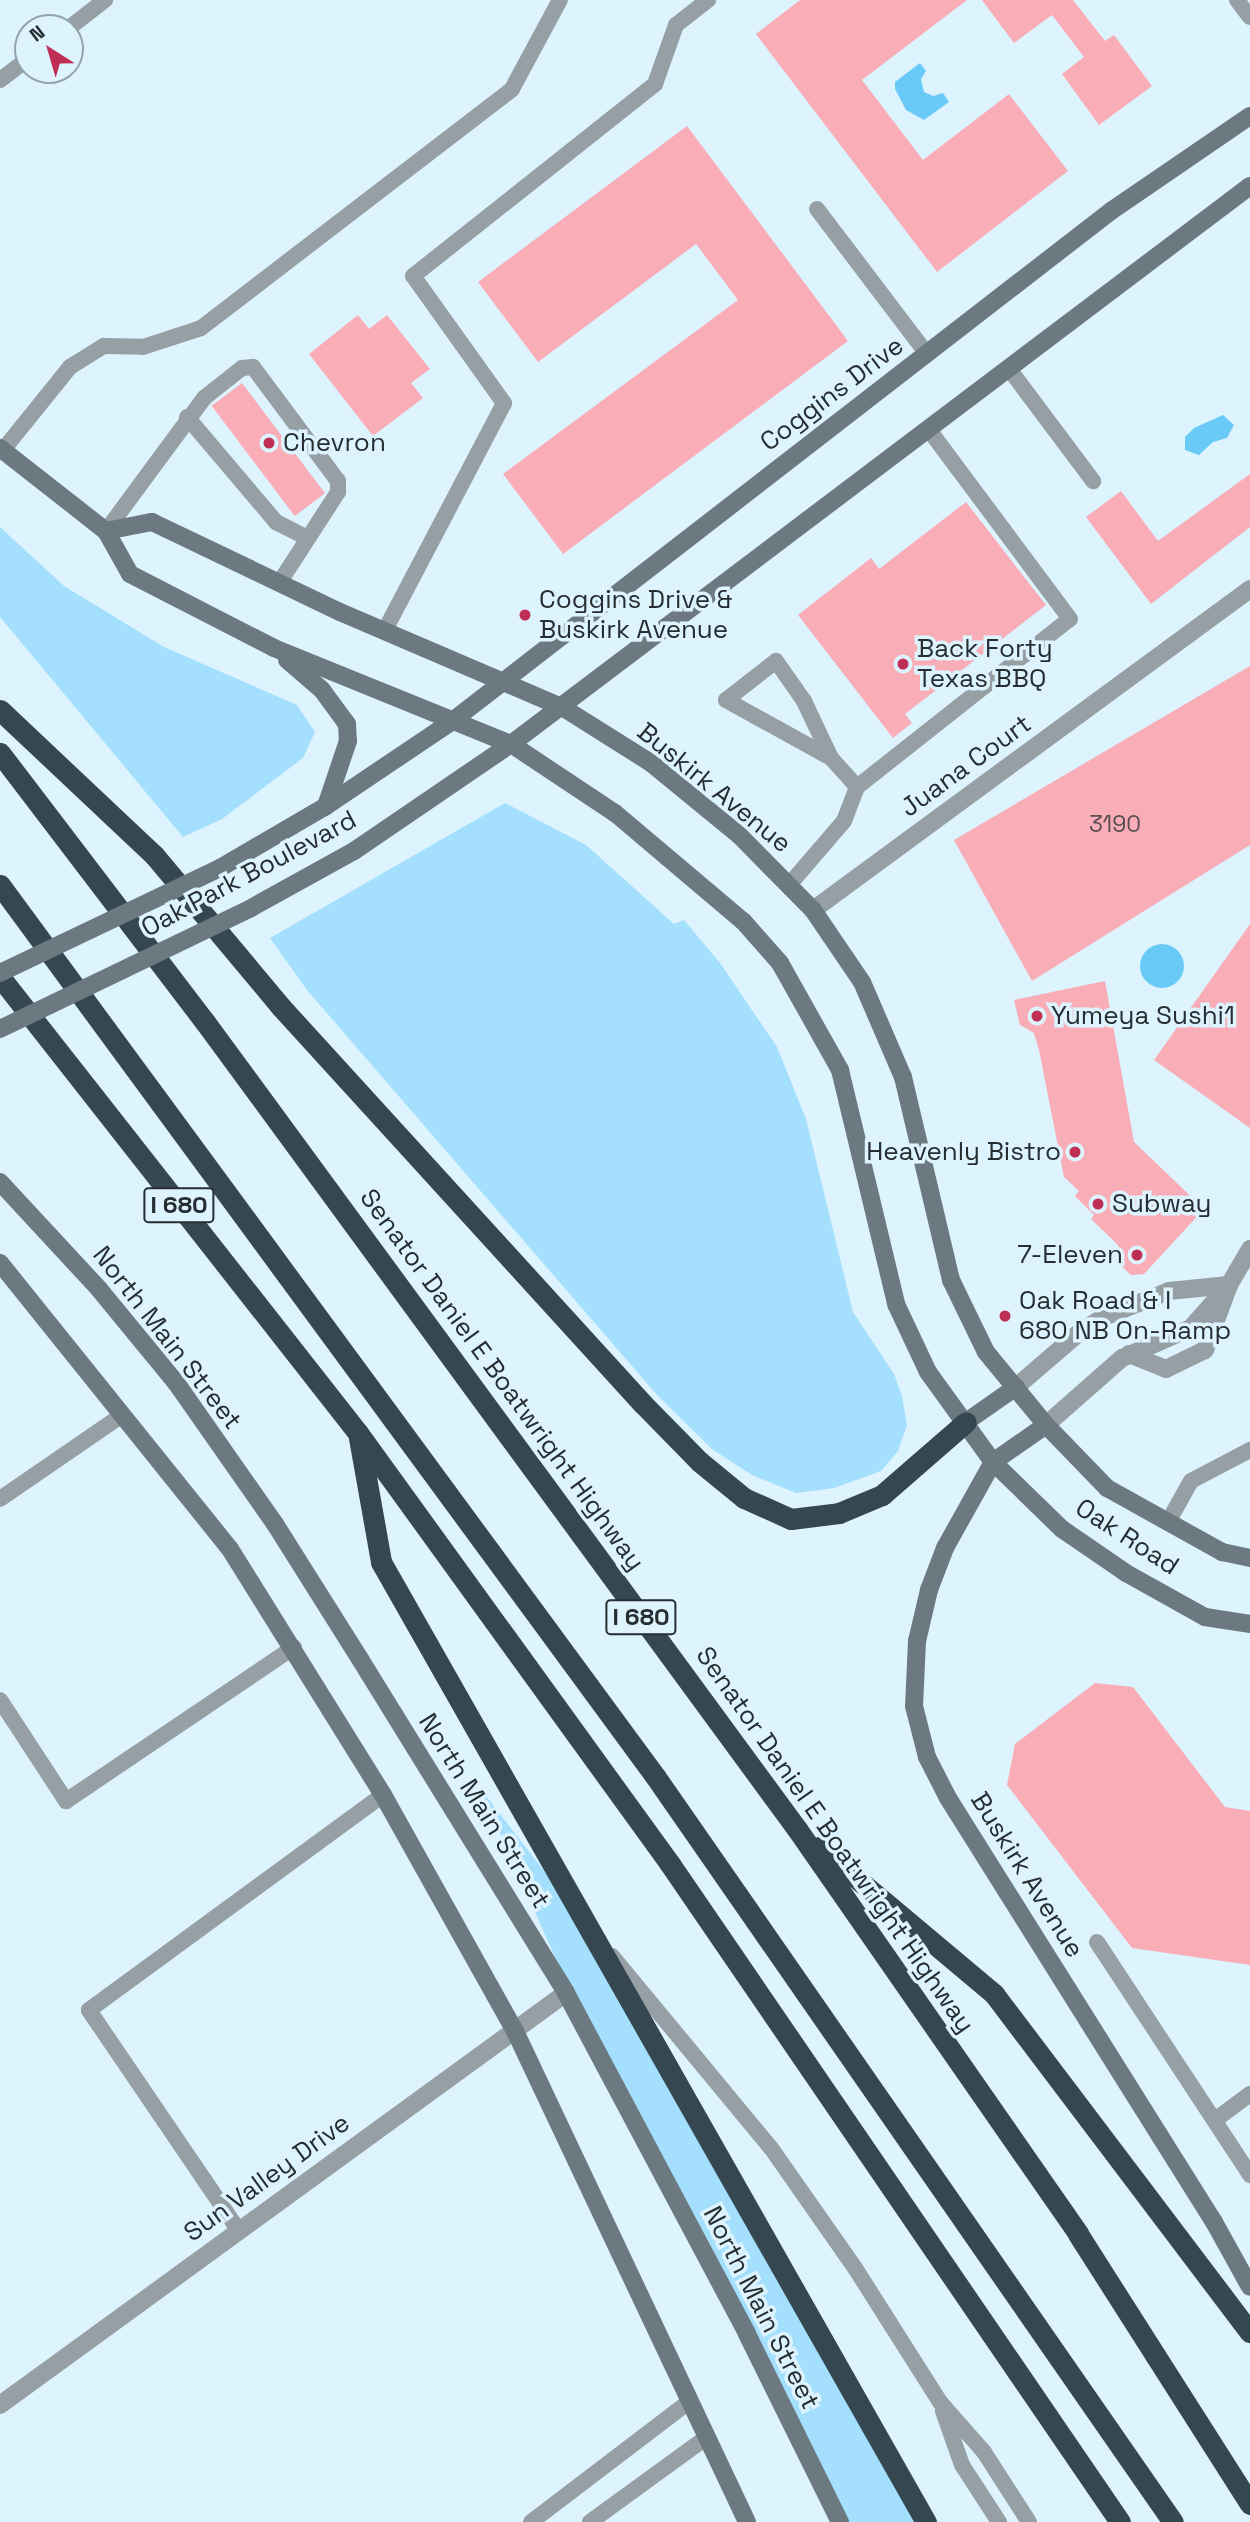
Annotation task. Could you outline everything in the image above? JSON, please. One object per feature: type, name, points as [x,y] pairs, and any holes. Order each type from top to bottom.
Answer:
[{"type":"highway","points":[[0,710],[154,855],[281,1007],[643,1404],[700,1462],[744,1498],[792,1519],[839,1513],[882,1495],[966,1422]]},
{"type":"highway","name":"Senator Daniel E Boatwright Highway","points":[[0,753],[205,1022],[797,1829],[1078,2234],[1250,2504]]},
{"type":"highway","name":"I 680","points":[[0,885],[655,1776],[1173,2522]]},
{"type":"highway","name":"I 680","points":[[0,975],[358,1433],[670,1864],[1120,2522]]},
{"type":"highway","points":[[358,1433],[381,1562],[926,2522]]},
{"type":"highway","points":[[797,1829],[994,1994],[1250,2332]]},
{"type":"main road","name":"Coggins Drive","points":[[451,722],[1111,211],[1250,116]]},
{"type":"main road","points":[[511,744],[930,431],[1250,186]]},
{"type":"main road","points":[[1,449],[106,531],[130,574],[274,648],[451,722],[511,744],[615,813],[743,921],[780,963],[840,1070],[895,1304],[928,1372],[993,1462]]},
{"type":"main road","name":"Buskirk Avenue","points":[[106,531],[152,522],[385,630],[562,707],[651,763],[739,835],[813,910],[862,982],[903,1077],[951,1280],[986,1352],[1046,1425],[993,1462],[945,1548],[929,1590],[918,1641],[914,1706],[927,1757],[948,1798],[1214,2222],[1250,2287]]},
{"type":"main road","points":[[274,648],[322,690],[347,724],[348,741],[326,806]]},
{"type":"main road","name":"Oak Park Boulevard","points":[[0,975],[219,868],[326,806],[451,722]]},
{"type":"main road","name":"Oak Park Boulevard","points":[[0,1030],[251,908],[354,851],[511,744]]},
{"type":"main road","name":"North Main Street","points":[[0,1182],[99,1289],[168,1374],[267,1513],[566,1993],[747,2334],[840,2522]]},
{"type":"main road","points":[[0,1263],[230,1549],[294,1647],[383,1795],[514,2029],[747,2522]]},
{"type":"main road","points":[[966,1422],[1016,1387]]},
{"type":"main road","name":"Oak Road","points":[[1046,1425],[1107,1488],[1222,1552],[1250,1558]]},
{"type":"main road","name":"Oak Road","points":[[993,1462],[1062,1529],[1126,1573],[1205,1617],[1250,1624]]},
{"type":"street","name":"Juana Court","points":[[813,910],[1250,589]]},
{"type":"street","points":[[1046,1425],[1129,1354],[1191,1328],[1229,1284],[1250,1249]]},
{"type":"street","points":[[1016,1387],[1081,1331],[1104,1317],[1168,1291],[1229,1284]]},
{"type":"street","points":[[1129,1354],[1166,1368],[1205,1350],[1229,1284]]},
{"type":"street","name":"Sun Valley Drive","points":[[0,2405],[566,1993]]},
{"type":"lane","points":[[84,16],[105,0]]},
{"type":"lane","points":[[1,449],[70,367],[104,346],[143,347],[201,328],[512,89],[560,0]]},
{"type":"lane","points":[[385,630],[504,402],[413,276],[655,84],[676,25],[708,0]]},
{"type":"lane","points":[[1237,0],[1250,17]]},
{"type":"lane","points":[[817,209],[927,354]]},
{"type":"lane","points":[[106,531],[187,417],[242,368],[253,366],[338,481],[338,492],[282,580]]},
{"type":"lane","points":[[1010,370],[1093,481]]},
{"type":"lane","points":[[187,417],[276,522],[307,538]]},
{"type":"lane","points":[[789,885],[844,821],[857,787],[1070,619],[930,431]]},
{"type":"lane","points":[[831,758],[726,700],[776,661],[804,701],[831,758],[857,787]]},
{"type":"lane","points":[[0,1499],[122,1415]]},
{"type":"lane","points":[[1168,1522],[1191,1481],[1250,1450]]},
{"type":"lane","points":[[0,1700],[66,1801],[294,1647]]},
{"type":"lane","points":[[239,2231],[89,2010],[383,1795]]},
{"type":"lane","points":[[587,1927],[678,2030],[771,2148],[855,2268],[940,2402],[984,2452],[1029,2522]]},
{"type":"lane","points":[[1097,1942],[1250,2175]]},
{"type":"lane","points":[[1215,2120],[1250,2094]]},
{"type":"lane","points":[[531,2522],[690,2401]]},
{"type":"lane","points":[[940,2402],[962,2465],[999,2522]]},
{"type":"lane","points":[[590,2522],[707,2437]]},
{"type":"shaded area","points":[[920,63],[926,71],[921,79],[924,92],[933,96],[943,93],[949,102],[924,120],[906,110],[895,89],[895,82]]},
{"type":"shaded area","points":[[1223,415],[1234,425],[1227,438],[1213,442],[1199,455],[1185,450],[1185,437],[1194,428]]},
{"type":"shaded area","points":[[0,527],[64,586],[164,647],[297,705],[315,732],[303,758],[222,819],[183,837],[0,617]]},
{"type":"shaded area","points":[[505,803],[586,845],[674,924],[684,920],[720,963],[777,1047],[806,1119],[853,1312],[894,1374],[902,1396],[907,1425],[898,1451],[881,1471],[834,1488],[796,1493],[752,1475],[712,1449],[657,1395],[307,990],[270,938]]},
{"type":"shaded area","points":[[1162,944],[1178,950],[1184,966],[1178,982],[1162,988],[1146,982],[1140,966],[1146,950]]},
{"type":"shaded area","points":[[480,1788],[587,1927],[926,2522],[840,2522],[570,1991]]},
{"type":"building","points":[[800,0],[967,0],[862,80],[923,160],[1009,94],[1068,171],[937,272],[756,34]]},
{"type":"building","points":[[982,0],[1073,0],[1105,41],[1114,35],[1152,86],[1099,125],[1062,74],[1084,57],[1052,15],[1014,43]]},
{"type":"building","points":[[687,126],[848,341],[563,554],[503,474],[738,300],[696,244],[538,362],[478,282]]},
{"type":"building","points":[[358,315],[369,329],[387,315],[430,369],[411,383],[423,398],[373,436],[309,354]]},
{"type":"building","points":[[242,383],[325,493],[295,516],[212,406]]},
{"type":"building","points":[[1250,474],[1250,527],[1151,604],[1086,517],[1121,491],[1158,541]]},
{"type":"building","name":"Back Forty Texas BBQ","points":[[966,502],[1046,605],[905,714],[912,723],[893,738],[798,615],[871,558],[879,569]]},
{"type":"building","points":[[1250,666],[1250,845],[1032,981],[954,840]]},
{"type":"building","points":[[1250,924],[1250,1128],[1154,1060]]},
{"type":"building","points":[[1105,981],[1134,1142],[1204,1209],[1144,1274],[1131,1275],[1117,1262],[1118,1245],[1091,1219],[1094,1215],[1075,1196],[1079,1191],[1064,1177],[1039,1050],[1034,1033],[1020,1025],[1014,1000]]},
{"type":"building","points":[[1095,1683],[1133,1687],[1225,1807],[1250,1811],[1250,1965],[1132,1948],[1007,1785],[1015,1744]]},
{"type":"place","name":"Chevron","points":[[269,443]]},
{"type":"place","name":"Coggins Drive & Buskirk Avenue","points":[[525,615]]},
{"type":"place","name":"Back Forty Texas BBQ","points":[[903,664]]},
{"type":"place","name":"Yumeya Sushi1","points":[[1037,1016]]},
{"type":"place","name":"Heavenly Bistro","points":[[1075,1152]]},
{"type":"place","name":"Subway","points":[[1098,1204]]},
{"type":"place","name":"7-Eleven","points":[[1137,1255]]},
{"type":"place","name":"Oak Road & I 680 NB On-Ramp","points":[[1005,1316]]}]
